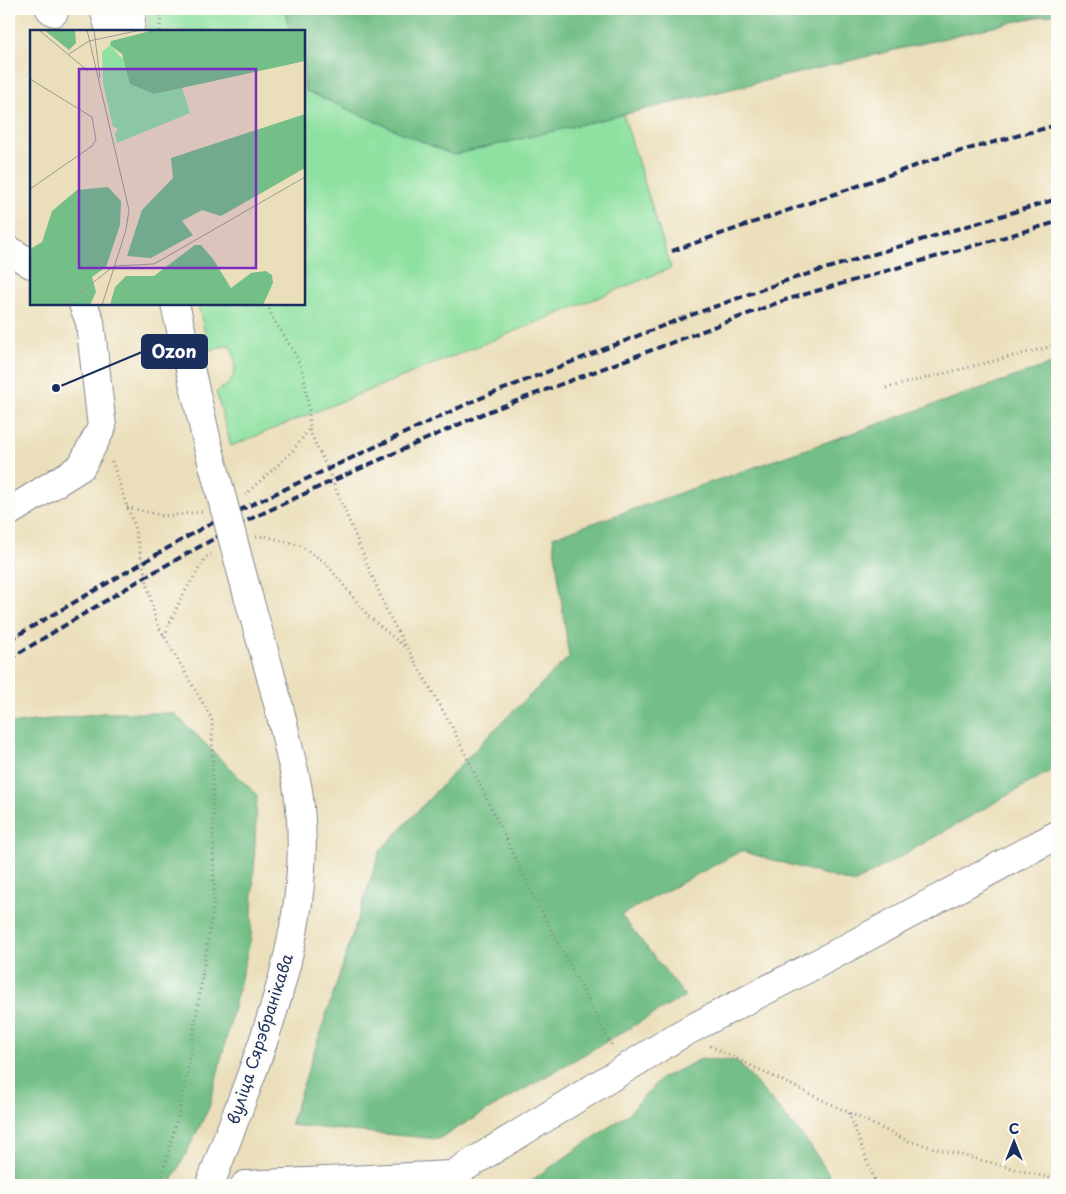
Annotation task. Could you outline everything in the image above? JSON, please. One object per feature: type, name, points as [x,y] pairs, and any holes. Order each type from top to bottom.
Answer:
[{"type":"street","points":[[104,9],[110,30]]},
{"type":"street","points":[[130,30],[132,9]]},
{"type":"street","points":[[9,250],[30,263]]},
{"type":"street","points":[[9,512],[81,467],[102,427],[90,322],[83,305]]},
{"type":"street","name":"вуліца Сярэбранікава","points":[[175,305],[208,446],[248,596],[278,698],[298,791],[302,849],[298,908],[286,969],[266,1032],[210,1185]]},
{"type":"street","points":[[245,1185],[452,1175],[683,1033],[826,959],[1057,835]]},
{"type":"path","points":[[159,30],[163,9]]},
{"type":"path","points":[[268,305],[272,317],[296,354],[304,376],[310,432],[388,614],[452,725],[540,907],[624,1069]]},
{"type":"path","points":[[886,388],[1057,345]]},
{"type":"path","points":[[102,427],[133,521],[156,622],[212,719],[214,902],[185,1088],[160,1185]]},
{"type":"path","points":[[252,537],[265,536],[301,546],[326,563],[369,617],[409,650]]},
{"type":"path","points":[[164,636],[186,590],[206,557],[214,553]]},
{"type":"path","points":[[683,1033],[908,1141],[1057,1180]]},
{"type":"path","points":[[849,1112],[874,1179],[878,1185]]},
{"type":"path","points":[[868,1185],[874,1179]]},
{"type":"green space","points":[[149,9],[284,9],[290,30],[148,30]]},
{"type":"green space","points":[[284,9],[1057,9],[1057,13],[453,155],[306,91],[305,30],[290,30]]},
{"type":"green space","points":[[305,86],[306,91],[453,155],[623,114],[671,268],[231,446],[216,392],[233,378],[235,364],[233,354],[230,345],[209,350],[198,305],[305,305]]},
{"type":"green space","points":[[1057,362],[1057,767],[854,883],[741,851],[621,915],[685,996],[438,1139],[290,1125],[380,851],[489,735],[569,657],[553,537]]},
{"type":"green space","points":[[103,713],[174,713],[257,795],[251,938],[209,1108],[170,1185],[9,1185],[9,724]]},
{"type":"green space","points":[[701,1059],[737,1061],[809,1144],[836,1185],[529,1185],[535,1178],[628,1114],[660,1079]]},
{"type":"railway","points":[[672,251],[946,155],[1057,125]]},
{"type":"railway","points":[[9,640],[206,526],[471,402],[675,321],[788,280],[1057,199]]},
{"type":"railway","points":[[9,659],[145,577],[244,522],[487,412],[785,300],[1057,222]]},
{"type":"place","name":"Ozon","points":[[56,388]]}]
